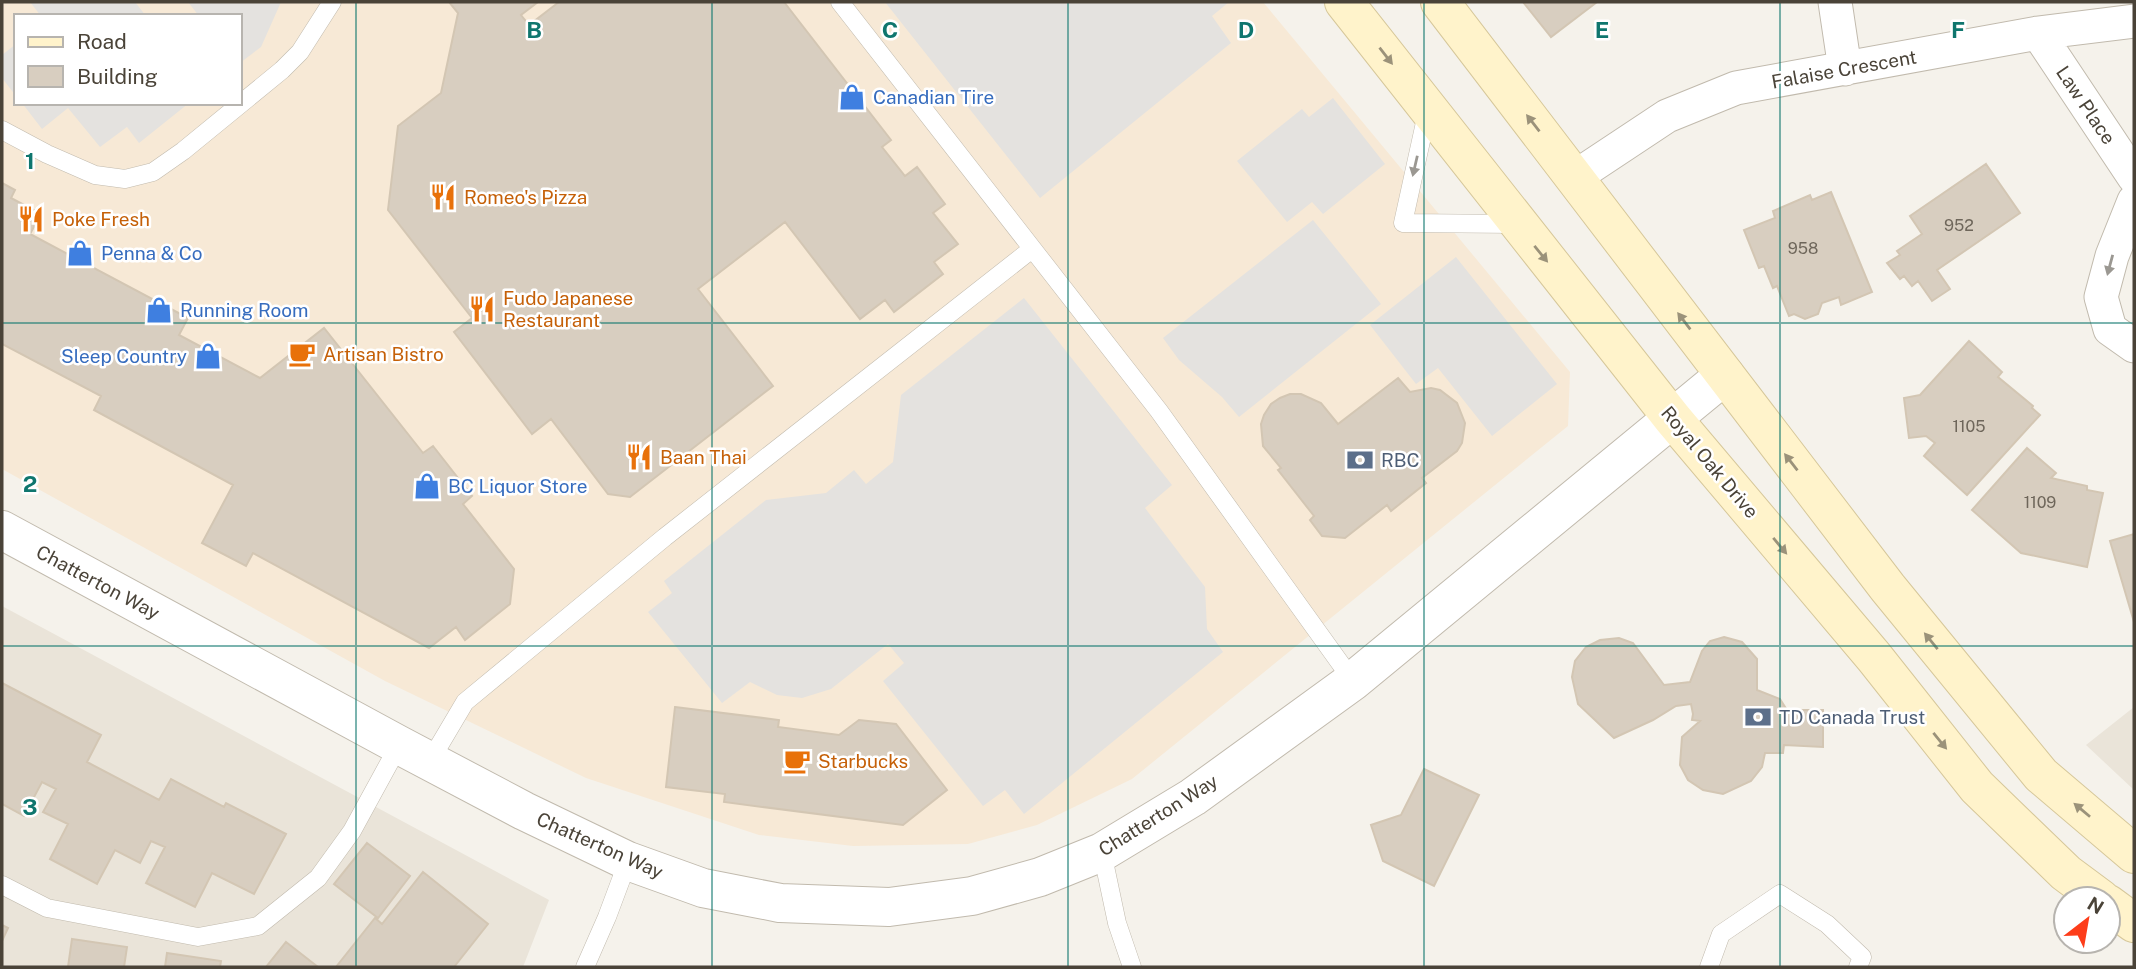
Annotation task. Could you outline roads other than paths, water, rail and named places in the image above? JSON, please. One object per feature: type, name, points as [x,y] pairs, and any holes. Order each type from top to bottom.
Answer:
[{"type":"main road","name":"Royal Oak Drive","points":[[1345,2],[1673,419],[1874,657],[1977,787],[2066,873],[2082,885]]},
{"type":"main road","points":[[1440,2],[1888,587],[2040,775],[2134,854]]},
{"type":"street","points":[[1835,2],[1845,69]]},
{"type":"street","name":"Falaise Crescent","points":[[1575,177],[1667,116],[1735,88],[2038,33],[2134,21]]},
{"type":"street","name":"Law Place","points":[[2038,33],[2134,177]]},
{"type":"street","points":[[2134,201],[2112,257],[2101,297],[2110,329],[2134,346]]},
{"type":"street","name":"Chatterton Way","points":[[2,530],[414,753],[524,811],[628,861],[703,888],[780,903],[889,907],[972,896],[1040,877],[1102,852],[1193,797],[1353,681],[1725,375]]},
{"type":"lane","points":[[242,103],[300,52],[332,2]]},
{"type":"lane","points":[[840,2],[1159,411],[1353,681]]},
{"type":"lane","points":[[2,130],[95,175],[125,179],[153,172],[239,105]]},
{"type":"lane","points":[[1428,109],[1403,223],[1517,224]]},
{"type":"lane","points":[[2,885],[47,908],[198,937],[258,926],[318,878],[414,753],[465,702],[665,537],[1032,249]]},
{"type":"lane","points":[[1102,852],[1117,923],[1132,967]]},
{"type":"lane","points":[[585,967],[628,861]]},
{"type":"lane","points":[[1709,967],[1721,934],[1780,894],[1827,924],[1862,957],[1858,967]]},
{"type":"place","name":"Canadian Tire","points":[[852,97]]},
{"type":"place","name":"Romeo's Pizza","points":[[443,197]]},
{"type":"place","name":"Poke Fresh","points":[[31,219]]},
{"type":"place","name":"Penna & Co","points":[[80,253]]},
{"type":"place","name":"Fudo Japanese Restaurant","points":[[482,309]]},
{"type":"place","name":"Running Room","points":[[159,310]]},
{"type":"place","name":"Artisan Bistro","points":[[302,354]]},
{"type":"place","name":"Sleep Country","points":[[208,356]]},
{"type":"place","name":"Baan Thai","points":[[639,457]]},
{"type":"place","name":"RBC","points":[[1360,460]]},
{"type":"place","name":"BC Liquor Store","points":[[427,486]]},
{"type":"place","name":"TD Canada Trust","points":[[1758,717]]},
{"type":"place","name":"Starbucks","points":[[797,761]]}]
